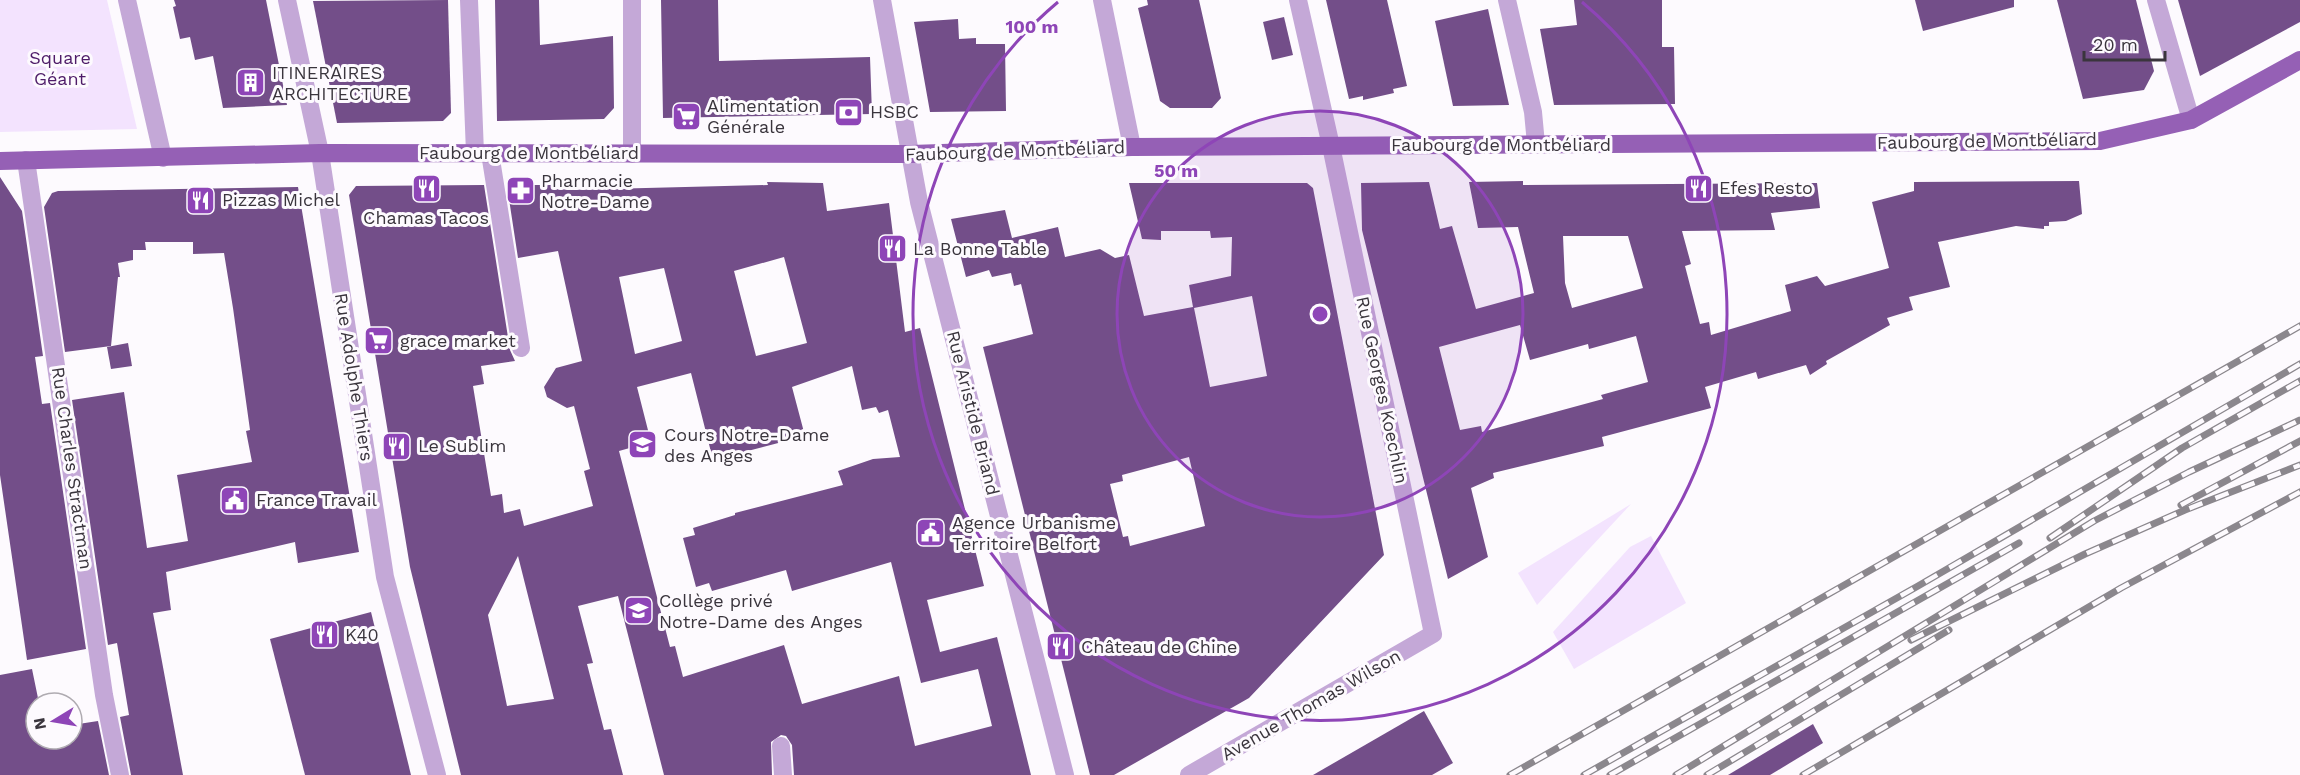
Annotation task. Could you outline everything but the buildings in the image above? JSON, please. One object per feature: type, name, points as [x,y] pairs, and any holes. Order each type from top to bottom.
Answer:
[{"type":"main road","name":"Faubourg de Montbéliard","points":[[0,160],[320,153],[911,154],[1132,147],[2100,141],[2191,120],[2300,60]]},
{"type":"street","points":[[127,0],[163,158]]},
{"type":"street","name":"Rue Adolphe Thiers","points":[[287,0],[320,153],[386,577],[437,775]]},
{"type":"street","points":[[469,0],[483,153],[521,348]]},
{"type":"street","points":[[632,0],[632,154]]},
{"type":"street","name":"Rue Aristide Briand","points":[[882,0],[919,202],[1065,775]]},
{"type":"street","points":[[1102,0],[1132,147]]},
{"type":"street","name":"Rue Georges Koechlin","points":[[1298,0],[1331,146],[1433,634]]},
{"type":"street","points":[[1507,0],[1533,112],[1536,144]]},
{"type":"street","points":[[2156,0],[2191,120]]},
{"type":"street","name":"Rue Charles Stractman","points":[[26,160],[104,695],[120,775]]},
{"type":"street","name":"Avenue Thomas Wilson","points":[[1189,775],[1433,634]]},
{"type":"street","points":[[780,746],[783,775]]},
{"type":"green space","name":"Square Géant","points":[[0,0],[107,0],[137,129],[0,132]]},
{"type":"green space","points":[[1631,504],[1537,605],[1518,573]]},
{"type":"green space","points":[[1651,536],[1686,603],[1574,669],[1553,632],[1630,547]]},
{"type":"railway","points":[[1510,775],[2300,326]]},
{"type":"railway","points":[[1584,775],[1918,586],[2300,364]]},
{"type":"railway","points":[[2050,538],[2182,448],[2300,381]]},
{"type":"railway","points":[[1676,775],[2094,521],[2189,472],[2300,420]]},
{"type":"railway","points":[[2181,505],[2300,441]]},
{"type":"railway","points":[[1911,640],[2085,554],[2185,510],[2300,465]]},
{"type":"railway","points":[[1803,775],[2121,588],[2300,492]]},
{"type":"railway","points":[[1610,775],[2019,543]]},
{"type":"railway","points":[[1707,775],[1949,630]]},
{"type":"place","name":"ITINERAIRES ARCHITECTURE","points":[[251,83]]},
{"type":"place","name":"HSBC","points":[[849,112]]},
{"type":"place","name":"Alimentation Générale","points":[[686,116]]},
{"type":"place","name":"Efes Resto","points":[[1698,188]]},
{"type":"place","name":"Chamas Tacos","points":[[426,189]]},
{"type":"place","name":"Pharmacie Notre-Dame","points":[[520,191]]},
{"type":"place","name":"Pizzas Michel","points":[[201,200]]},
{"type":"place","name":"La Bonne Table","points":[[892,249]]},
{"type":"place","name":"grace market","points":[[379,341]]},
{"type":"place","name":"Cours Notre-Dame des Anges","points":[[643,445]]},
{"type":"place","name":"Le Sublim","points":[[397,446]]},
{"type":"place","name":"France Travail","points":[[235,500]]},
{"type":"place","name":"Agence Urbanisme Territoire Belfort","points":[[931,533]]},
{"type":"place","name":"Collège privé Notre-Dame des Anges","points":[[638,611]]},
{"type":"place","name":"K40","points":[[324,635]]},
{"type":"place","name":"Château de Chine","points":[[1060,647]]}]
